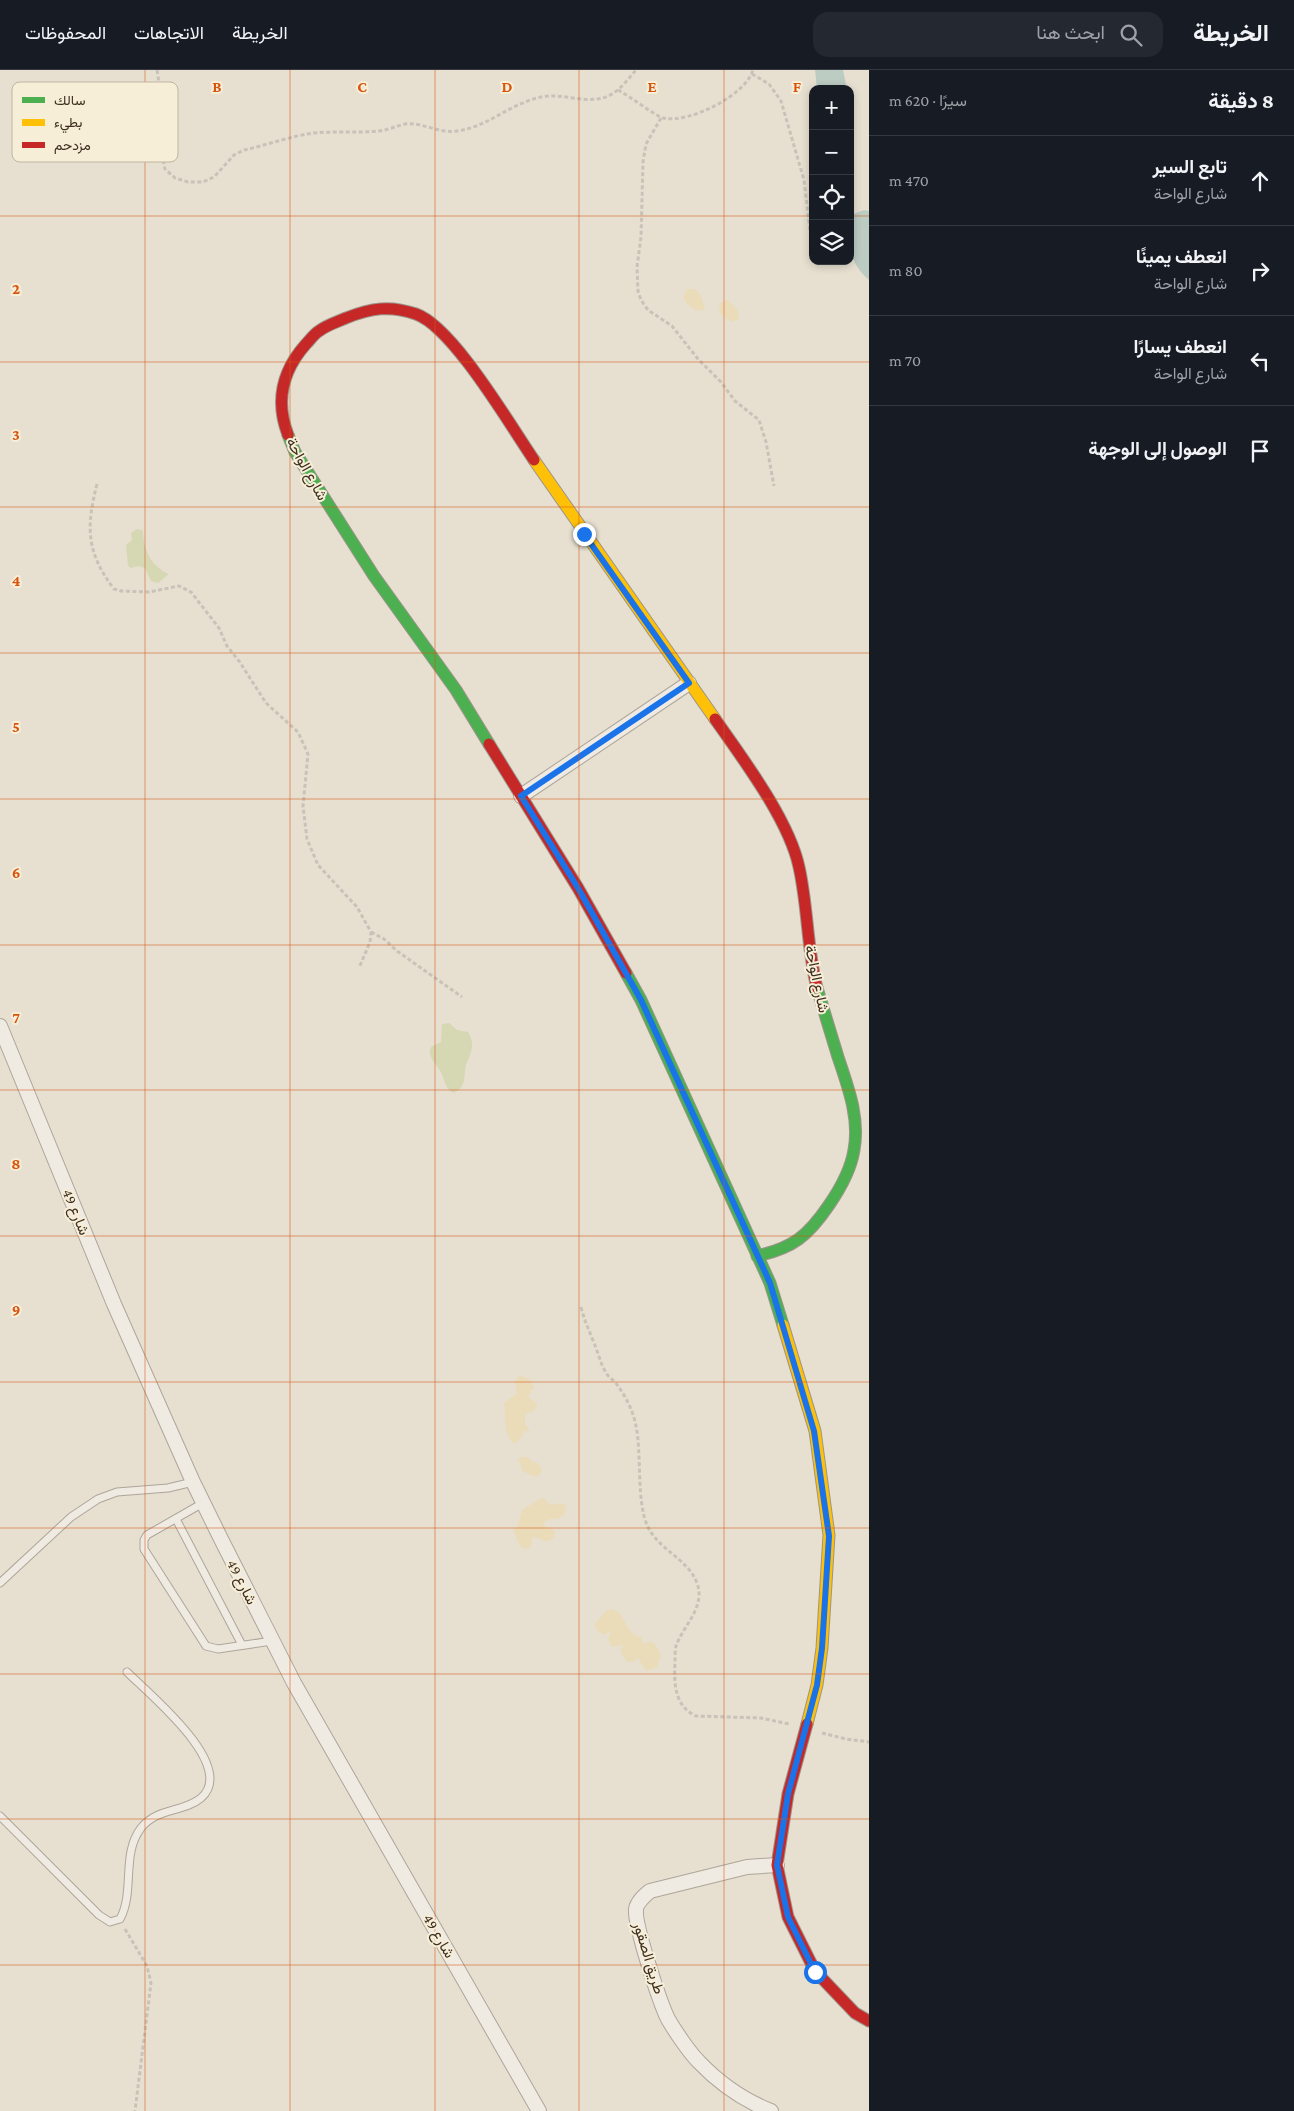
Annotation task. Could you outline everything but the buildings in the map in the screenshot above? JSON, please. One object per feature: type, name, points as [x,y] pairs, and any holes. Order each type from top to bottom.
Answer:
[{"type":"street","name":"شارع الواحة","points":[[757,1256],[774,1252],[797,1242],[819,1220],[837,1193],[847,1172],[854,1150],[856,1130],[853,1104],[816,986],[799,866],[784,827],[748,766],[584,534],[469,364],[444,333],[417,314],[384,308],[369,309],[318,331],[293,359],[281,393],[285,427],[294,452],[374,576],[456,690],[578,888],[641,1000],[757,1256],[770,1283],[814,1431],[829,1536],[822,1648],[817,1685],[788,1794],[777,1865],[788,1917],[815,1972],[855,2013],[869,2021]]},
{"type":"street","points":[[521,796],[689,683]]},
{"type":"street","name":"شارع 49","points":[[0,1026],[114,1304],[203,1503],[272,1641],[539,2111]]},
{"type":"street","name":"طريق الصقور","points":[[771,2111],[732,2092],[698,2061],[668,2018],[649,1964],[637,1922],[636,1908],[642,1898],[650,1891],[747,1867],[777,1865]]},
{"type":"lane","points":[[0,1583],[70,1517],[98,1499],[118,1492],[168,1488],[193,1482]]},
{"type":"lane","points":[[203,1503],[147,1535],[144,1540],[144,1549],[206,1646],[218,1649],[272,1641]]},
{"type":"lane","points":[[176,1519],[242,1645]]},
{"type":"lane","points":[[0,1816],[99,1915],[110,1922],[120,1919],[125,1909],[131,1850],[140,1829],[164,1811],[184,1806],[200,1799],[207,1791],[211,1780],[207,1761],[194,1739],[128,1672]]},
{"type":"path","points":[[163,162],[165,169],[175,178],[188,182],[202,182],[214,178],[234,155],[244,150],[313,134],[381,131],[405,124],[454,132],[481,124],[515,105],[532,99],[561,96],[591,100],[601,99],[618,90],[636,70]]},
{"type":"path","points":[[618,90],[662,118],[688,117],[710,108],[739,90],[747,83],[752,72],[769,84],[781,101],[804,180],[809,222]]},
{"type":"path","points":[[662,118],[646,144],[642,162],[642,229],[637,267],[638,291],[641,300],[648,310],[672,326],[698,360],[721,382],[735,400],[759,420],[766,442],[774,486]]},
{"type":"path","points":[[97,484],[89,521],[89,531],[98,564],[114,589],[149,592],[179,586],[190,592],[219,628],[227,646],[266,703],[298,732],[303,740],[308,754],[303,806],[307,838],[318,865],[357,907],[371,932],[384,939],[397,951],[462,997]]},
{"type":"path","points":[[359,968],[370,942],[371,932]]},
{"type":"path","points":[[581,1307],[586,1326],[606,1373],[615,1382],[630,1406],[636,1426],[647,1526],[654,1537],[691,1570],[698,1584],[699,1596],[695,1612],[676,1647],[674,1673],[676,1694],[680,1703],[687,1712],[696,1716],[761,1718],[805,1727],[837,1738],[869,1742]]},
{"type":"path","points":[[120,1919],[148,1966],[151,1983],[135,2111]]},
{"type":"green space","points":[[137,529],[143,530],[146,550],[152,561],[162,571],[169,574],[158,583],[151,581],[145,568],[138,566],[131,568],[128,566],[126,545],[132,540],[131,533]]},
{"type":"green space","points":[[449,1023],[457,1030],[468,1032],[472,1044],[463,1084],[453,1093],[447,1088],[441,1072],[430,1053],[431,1047],[441,1042],[442,1024]]},
{"type":"sand","points":[[687,289],[695,289],[701,296],[705,309],[695,310],[687,303],[683,298]]},
{"type":"sand","points":[[728,300],[738,311],[739,318],[733,322],[719,312],[720,304]]},
{"type":"sand","points":[[523,1376],[530,1380],[534,1387],[528,1397],[537,1403],[537,1407],[532,1412],[525,1414],[525,1424],[530,1432],[524,1431],[523,1436],[514,1444],[507,1434],[504,1403],[517,1393],[515,1382],[517,1377]]},
{"type":"sand","points":[[521,1457],[528,1457],[533,1462],[538,1463],[542,1470],[539,1476],[532,1476],[521,1470],[521,1464],[517,1461]]},
{"type":"sand","points":[[543,1497],[550,1505],[563,1503],[566,1507],[564,1515],[545,1522],[544,1526],[555,1531],[554,1537],[549,1541],[544,1541],[534,1537],[531,1547],[525,1549],[520,1546],[513,1530],[518,1526],[522,1510]]},
{"type":"sand","points":[[611,1609],[620,1614],[631,1632],[641,1637],[643,1644],[651,1641],[658,1648],[661,1656],[657,1667],[646,1671],[638,1658],[633,1662],[627,1662],[620,1651],[624,1645],[612,1647],[608,1639],[611,1631],[603,1635],[596,1629],[595,1624],[607,1610]]},
{"type":"shaded area","points":[[815,70],[843,70],[846,85],[817,85]]},
{"type":"shaded area","points":[[864,210],[869,211],[869,280],[854,261],[854,214]]},
{"type":"traffic: fast","points":[[288,435],[295,452],[374,576],[456,690],[489,744]]},
{"type":"traffic: fast","points":[[626,973],[641,1000],[770,1283],[783,1325]]},
{"type":"traffic: fast","points":[[757,1256],[790,1245],[814,1225],[837,1192],[848,1172],[853,1157],[855,1126],[852,1103],[817,988]]},
{"type":"traffic: slow","points":[[534,460],[715,719]]},
{"type":"traffic: slow","points":[[783,1325],[815,1431],[829,1535],[822,1648],[817,1685],[807,1724]]},
{"type":"traffic: jam","points":[[288,435],[282,410],[283,387],[291,365],[306,344],[322,329],[346,318],[372,310],[398,309],[416,314],[431,323],[447,337],[480,379],[534,460]]},
{"type":"traffic: jam","points":[[715,719],[764,790],[794,849],[802,882],[811,958],[817,988]]},
{"type":"traffic: jam","points":[[489,744],[578,888],[626,973]]},
{"type":"traffic: jam","points":[[807,1724],[788,1794],[777,1865],[788,1917],[815,1971],[855,2013],[869,2021]]},
{"type":"route","points":[[584,534],[689,683],[521,796],[578,888],[641,1000],[770,1283],[814,1431],[829,1536],[827,1590],[817,1685],[788,1794],[777,1865],[788,1917],[815,1972]]}]
